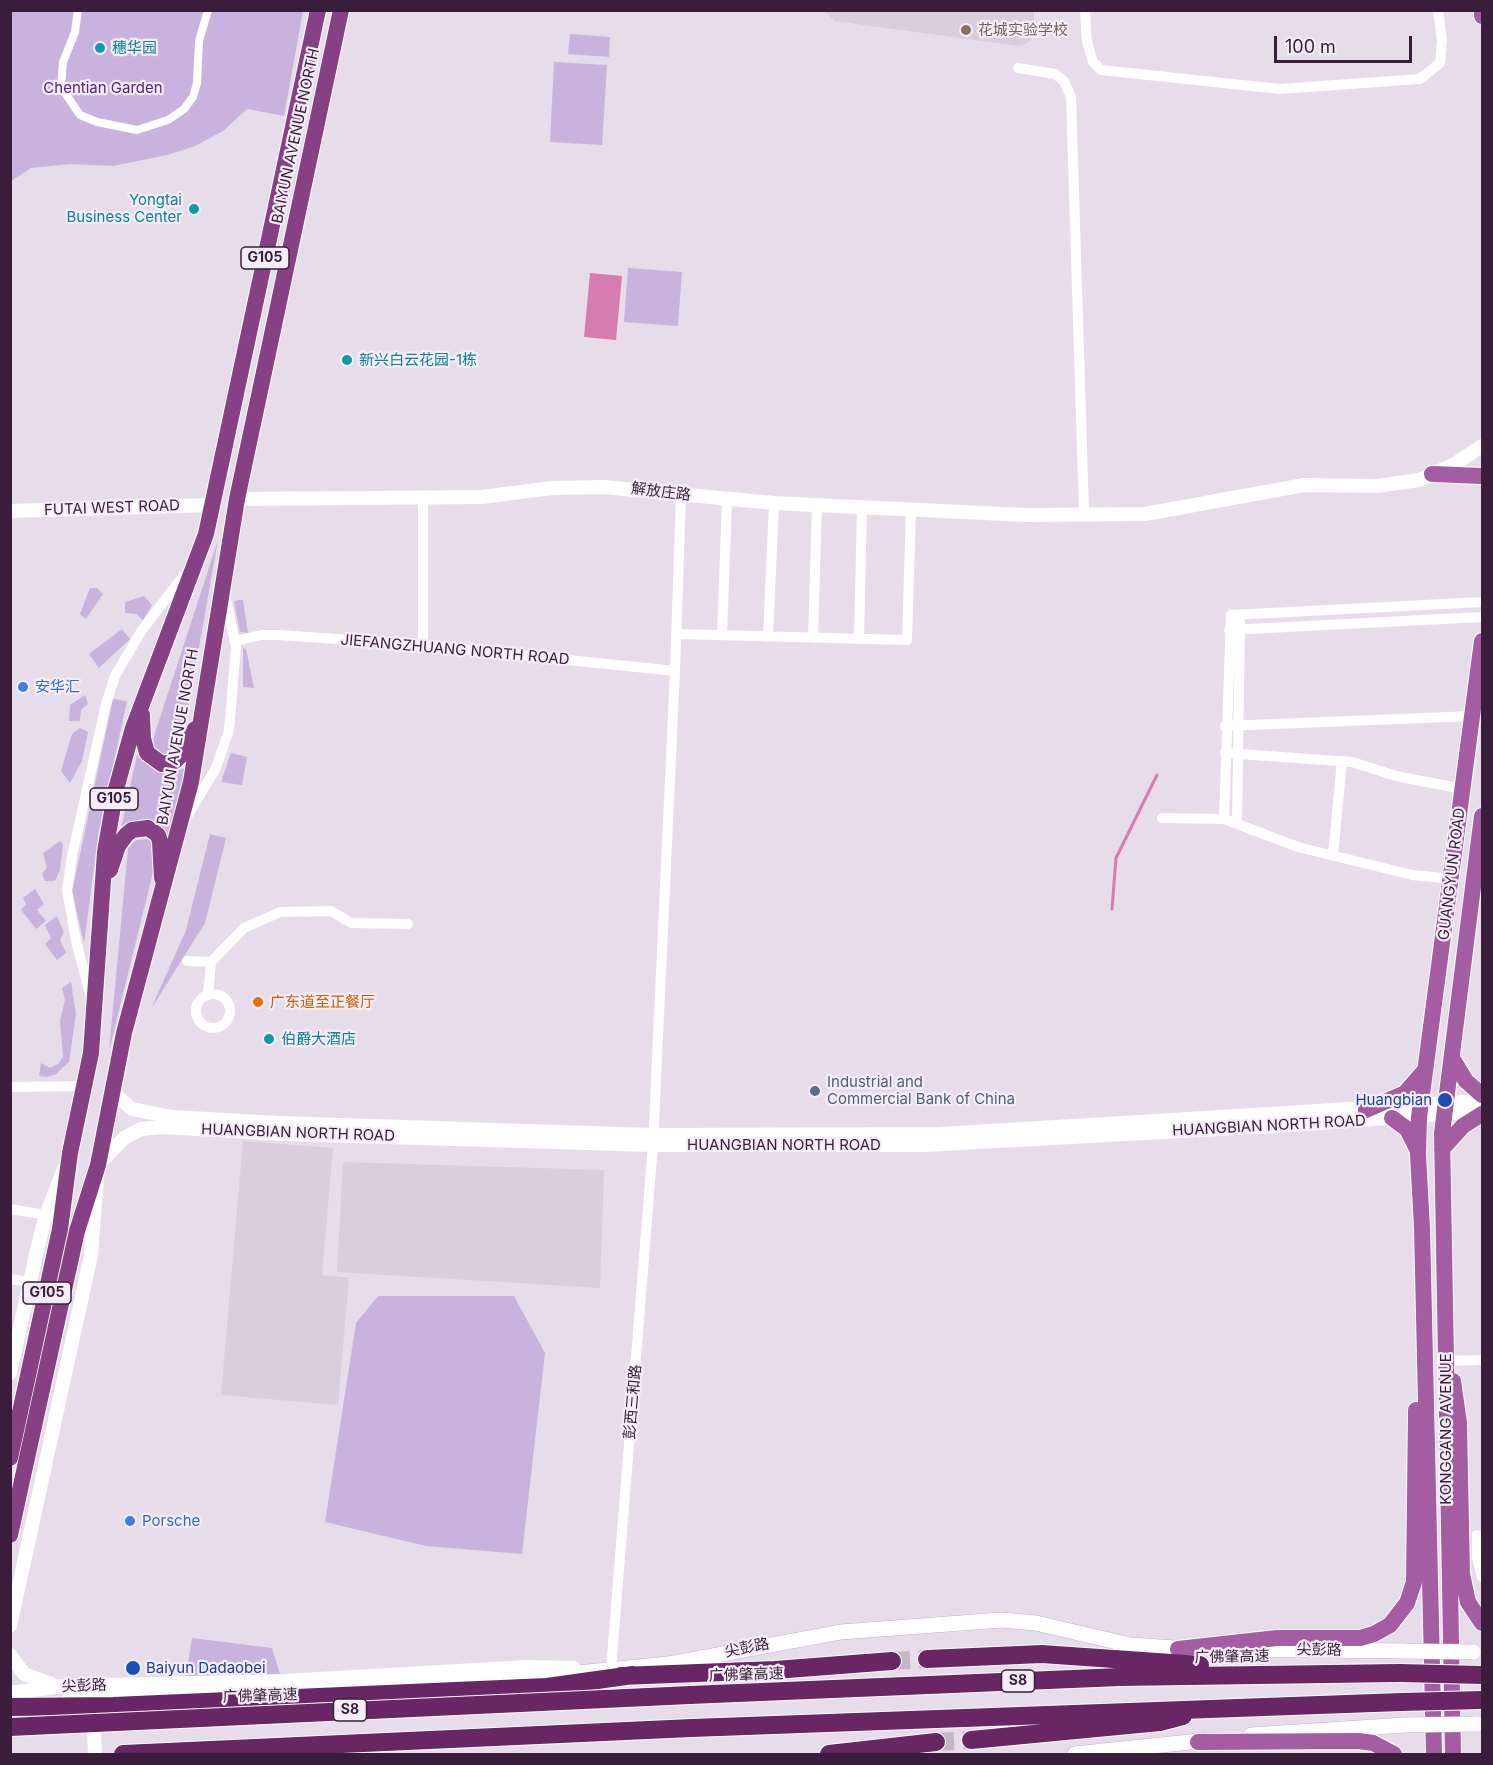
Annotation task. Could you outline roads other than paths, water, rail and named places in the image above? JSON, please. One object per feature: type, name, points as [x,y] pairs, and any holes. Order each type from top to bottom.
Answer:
[{"type":"highway","name":"BAIYUN AVENUE NORTH","points":[[10,1535],[60,1229],[70,1153],[86,1086],[96,1015],[105,852],[111,815],[126,750],[142,702],[200,554],[213,505],[318,10]]},
{"type":"highway","name":"BAIYUN AVENUE NORTH","points":[[10,1458],[25,1433],[77,1231],[98,1165],[112,1088],[133,998],[180,828],[203,714],[222,582],[237,499],[341,10]]},
{"type":"highway","points":[[142,702],[144,746],[151,758],[162,764],[175,761],[180,756],[203,714]]},
{"type":"highway","points":[[102,898],[118,846],[126,835],[142,828],[152,831],[160,842],[163,894]]},
{"type":"highway","points":[[927,1659],[1042,1654],[1346,1673]]},
{"type":"highway","points":[[508,1680],[775,1670],[892,1661]]},
{"type":"highway","name":"广佛肇高速","points":[[10,1726],[1109,1677],[1346,1673],[1482,1676]]},
{"type":"highway","points":[[10,1707],[138,1705],[547,1687],[633,1675]]},
{"type":"highway","name":"S8","points":[[123,1755],[692,1728],[1214,1707],[1482,1700]]},
{"type":"highway","points":[[971,1740],[1160,1722],[1214,1707]]},
{"type":"highway","points":[[829,1755],[936,1742]]},
{"type":"main road","points":[[1482,10],[1482,16]]},
{"type":"main road","points":[[1432,474],[1482,476]]},
{"type":"main road","name":"GUANGYUN ROAD","points":[[1420,1112],[1482,641]]},
{"type":"main road","name":"GUANGYUN ROAD","points":[[1445,1109],[1479,873],[1482,822]]},
{"type":"main road","points":[[1432,1020],[1457,1024]]},
{"type":"main road","points":[[1452,1058],[1466,1082],[1482,1095]]},
{"type":"main road","points":[[1366,1110],[1405,1093],[1425,1070]]},
{"type":"main road","name":"KONGGANG AVENUE","points":[[1445,1109],[1442,1149],[1453,1755]]},
{"type":"main road","name":"KONGGANG AVENUE","points":[[1420,1112],[1418,1151],[1434,1755]]},
{"type":"main road","points":[[1442,1149],[1464,1126],[1482,1113]]},
{"type":"main road","points":[[1392,1118],[1407,1129],[1418,1151]]},
{"type":"main road","points":[[1421,1204],[1444,1206]]},
{"type":"main road","points":[[1446,1361],[1455,1389],[1459,1423],[1464,1590],[1474,1614],[1482,1623]]},
{"type":"main road","points":[[1178,1649],[1277,1638],[1360,1638],[1374,1634],[1390,1625],[1399,1616],[1407,1604],[1413,1581],[1415,1423],[1425,1362]]},
{"type":"main road","name":"尖彭路","points":[[611,1669],[683,1662],[841,1632],[1001,1620],[1036,1623],[1130,1644],[1178,1649],[1478,1653]]},
{"type":"main road","points":[[10,1701],[508,1680],[611,1669]]},
{"type":"main road","points":[[1075,1755],[1136,1746],[1289,1732],[1405,1725],[1479,1724]]},
{"type":"main road","points":[[1198,1742],[1358,1741],[1373,1743],[1394,1755]]},
{"type":"street","points":[[78,10],[75,32],[63,62],[61,87],[80,115],[97,123],[137,130],[154,127],[168,120],[184,109],[193,97],[197,83],[199,41],[208,10]]},
{"type":"street","points":[[1085,10],[1087,42],[1093,62],[1101,70],[1280,89],[1420,79],[1440,63],[1442,41],[1438,10]]},
{"type":"street","points":[[1017,68],[1055,74],[1064,81],[1071,97],[1084,513]]},
{"type":"street","name":"解放庄路","points":[[237,499],[492,497],[576,487],[627,488],[774,503],[1026,515],[1158,513],[1304,485],[1377,486],[1419,480],[1453,465],[1482,446]]},
{"type":"street","name":"彭西三和路","points":[[611,1669],[653,1140],[677,634],[681,495]]},
{"type":"street","points":[[423,497],[423,645]]},
{"type":"street","points":[[722,635],[727,500]]},
{"type":"street","points":[[768,637],[774,503]]},
{"type":"street","name":"FUTAI WEST ROAD","points":[[10,511],[213,505]]},
{"type":"street","points":[[813,638],[817,505]]},
{"type":"street","points":[[859,639],[862,506]]},
{"type":"street","points":[[677,634],[907,640],[911,509]]},
{"type":"street","points":[[96,1015],[76,941],[67,890],[74,845],[105,704],[115,676],[142,630],[200,554]]},
{"type":"street","points":[[180,828],[212,777],[225,744],[234,687],[236,641],[222,582]]},
{"type":"street","points":[[1237,824],[1239,726],[1235,629],[1231,615],[1482,602]]},
{"type":"street","points":[[1235,629],[1482,617]]},
{"type":"street","points":[[1224,819],[1225,726],[1235,629]]},
{"type":"street","name":"JIEFANGZHUANG NORTH ROAD","points":[[236,641],[261,635],[279,635],[423,645],[675,671]]},
{"type":"street","points":[[1225,726],[1473,716]]},
{"type":"street","points":[[1225,753],[1342,761],[1442,787],[1463,789]]},
{"type":"street","points":[[1333,855],[1342,761]]},
{"type":"street","points":[[1162,818],[1224,819],[1298,847],[1412,875],[1452,879]]},
{"type":"street","points":[[207,995],[211,962],[244,928],[280,912],[331,911],[351,923],[408,924]]},
{"type":"street","points":[[187,961],[211,962]]},
{"type":"street","points":[[10,1087],[86,1086]]},
{"type":"street","name":"HUANGBIAN NORTH ROAD","points":[[112,1088],[132,1109],[172,1117],[653,1140],[941,1134],[1366,1110],[1420,1112]]},
{"type":"street","name":"HUANGBIAN NORTH ROAD","points":[[98,1165],[132,1133],[157,1127],[286,1134],[926,1145],[1392,1118],[1482,1101]]},
{"type":"street","name":"HUANGBIAN NORTH ROAD","points":[[1445,1109],[1482,1113]]},
{"type":"street","points":[[10,1374],[46,1215],[70,1153]]},
{"type":"street","points":[[10,1626],[91,1255],[98,1165]]},
{"type":"street","points":[[10,1209],[46,1215]]},
{"type":"street","points":[[10,1279],[30,1282]]},
{"type":"street","points":[[1446,1361],[1482,1360]]},
{"type":"street","points":[[1477,1535],[1482,1577]]},
{"type":"street","points":[[10,1564],[27,1554]]},
{"type":"street","points":[[10,1655],[24,1674],[44,1683],[63,1686]]},
{"type":"street","name":"尖彭路","points":[[10,1693],[63,1686],[284,1681],[528,1667],[611,1669]]},
{"type":"street","points":[[95,1755],[94,1731],[104,1718],[138,1705]]},
{"type":"waterway","points":[[1112,909],[1116,858],[1157,775]]},
{"type":"tunnel","points":[[892,1661],[927,1659]]},
{"type":"tunnel","points":[[936,1742],[971,1740]]},
{"type":"place","name":"花城实验学校","points":[[966,30]]},
{"type":"place","name":"穗华园","points":[[100,48]]},
{"type":"place","name":"Yongtai Business Center","points":[[194,209]]},
{"type":"place","name":"新兴白云花园-1栋","points":[[347,360]]},
{"type":"place","name":"安华汇","points":[[23,687]]},
{"type":"place","name":"广东道至正餐厅","points":[[258,1002]]},
{"type":"place","name":"伯爵大酒店","points":[[269,1039]]},
{"type":"place","name":"Industrial and Commercial Bank of China","points":[[815,1091]]},
{"type":"place","name":"Huangbian","points":[[1445,1100]]},
{"type":"place","name":"Porsche","points":[[130,1521]]},
{"type":"place","name":"Baiyun Dadaobei","points":[[133,1668]]},
{"type":"park label","name":"Chentian Garden","points":[[103,88]]}]
